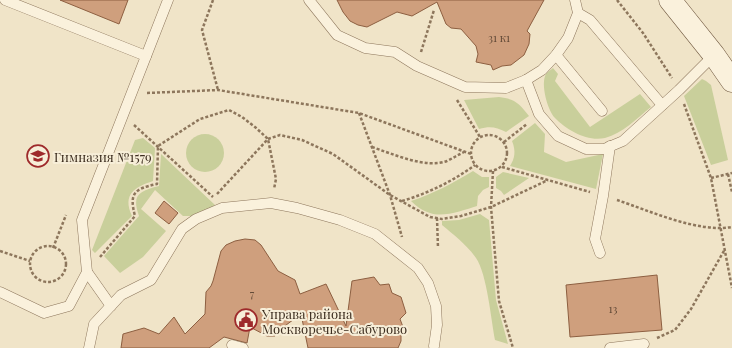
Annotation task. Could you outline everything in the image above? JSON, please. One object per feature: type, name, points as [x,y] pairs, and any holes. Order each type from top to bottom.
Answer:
[{"type":"main road","points":[[670,0],[714,55],[732,81]]},
{"type":"lane","points":[[5,0],[146,56]]},
{"type":"lane","points":[[111,306],[87,272],[82,220],[168,0]]},
{"type":"lane","points":[[309,0],[337,35],[365,48],[395,52],[417,66],[465,87],[506,88],[526,80],[542,70],[556,55],[568,38],[578,13],[575,0]]},
{"type":"lane","points":[[578,13],[590,20],[662,105]]},
{"type":"lane","points":[[556,55],[602,111]]},
{"type":"lane","points":[[526,80],[539,114],[558,136],[586,148],[604,149],[623,141],[679,90],[714,55]]},
{"type":"lane","points":[[600,253],[595,239],[604,196],[610,146]]},
{"type":"lane","points":[[89,348],[94,324],[121,294],[151,280],[182,229],[196,219],[222,208],[270,203],[297,208],[340,220],[375,234],[418,268],[428,284],[436,306],[436,347]]},
{"type":"lane","points":[[0,292],[44,313],[69,306],[87,272]]},
{"type":"lane","points":[[610,348],[644,344]]},
{"type":"lane","points":[[232,345],[243,348]]},
{"type":"path","points":[[213,0],[202,30],[218,90]]},
{"type":"path","points":[[616,0],[643,32],[679,90],[712,178],[732,288]]},
{"type":"path","points":[[417,66],[434,10]]},
{"type":"path","points":[[442,77],[480,137]]},
{"type":"path","points":[[131,94],[218,90],[359,113],[471,154]]},
{"type":"path","points":[[158,146],[200,119],[229,110],[242,117],[268,139],[276,179],[270,203]]},
{"type":"path","points":[[359,113],[390,195],[402,235],[400,253]]},
{"type":"path","points":[[504,142],[539,114]]},
{"type":"path","points":[[122,115],[214,197],[268,139],[280,136],[302,140],[333,154],[390,195],[430,217],[442,219],[461,216],[491,207],[548,180]]},
{"type":"path","points":[[490,134],[500,138],[504,142],[507,147],[507,158],[502,167],[493,171],[484,171],[475,165],[471,154],[473,144],[480,137],[490,134]]},
{"type":"path","points":[[87,272],[135,216],[132,202],[135,194],[142,187],[157,184],[158,146]]},
{"type":"path","points":[[372,147],[433,164],[447,161],[464,151]]},
{"type":"path","points":[[402,201],[422,195],[460,176],[475,165]]},
{"type":"path","points":[[493,171],[491,207],[499,301],[513,348]]},
{"type":"path","points":[[712,178],[732,173]]},
{"type":"path","points":[[728,174],[732,192]]},
{"type":"path","points":[[437,218],[438,248]]},
{"type":"path","points":[[47,247],[53,248],[63,255],[65,266],[64,271],[57,280],[46,282],[36,278],[32,273],[30,261],[32,255],[36,251],[47,247]]},
{"type":"path","points":[[644,344],[675,330],[691,309],[725,249]]},
{"type":"path","points":[[0,251],[30,261]]},
{"type":"green space","points":[[553,68],[558,74],[555,81],[590,127],[640,94],[651,107],[629,125],[612,136],[598,139],[584,137],[565,127],[552,115],[547,104],[544,90],[544,78]]},
{"type":"green space","points":[[702,79],[711,85],[728,160],[711,165],[684,96]]},
{"type":"green space","points":[[499,97],[513,100],[529,116],[506,132],[493,128],[479,129],[464,100]]},
{"type":"green space","points":[[535,123],[545,134],[544,152],[566,162],[603,154],[596,189],[510,166],[514,154],[512,141]]},
{"type":"green space","points":[[201,134],[209,134],[216,137],[221,142],[224,153],[221,164],[216,169],[209,172],[201,172],[194,169],[189,164],[186,157],[186,149],[189,142],[194,137]]},
{"type":"green space","points":[[143,138],[155,148],[153,181],[132,192],[129,208],[132,216],[95,253],[92,250],[135,140]]},
{"type":"green space","points":[[161,154],[215,205],[196,216],[183,216],[155,190],[141,209],[166,231],[143,257],[120,273],[104,256],[139,216],[136,203],[139,195],[142,192],[159,186]]},
{"type":"green space","points":[[473,171],[482,177],[489,177],[489,187],[483,190],[478,196],[477,206],[454,213],[441,215],[422,210],[411,201],[443,188]]},
{"type":"green space","points":[[503,172],[529,178],[504,195],[496,188],[496,177]]},
{"type":"green space","points":[[480,214],[489,220],[496,300],[508,344],[495,340],[486,285],[480,265],[464,244],[442,225],[442,221],[459,220]]},
{"type":"building","points":[[60,0],[128,0],[119,24]]},
{"type":"building","points":[[337,0],[544,0],[527,31],[530,34],[529,44],[524,55],[511,65],[502,66],[493,70],[491,65],[476,62],[478,54],[476,46],[461,29],[451,28],[446,24],[437,2],[412,16],[397,12],[367,27],[350,21],[343,12]]},
{"type":"building","points":[[164,201],[178,213],[169,224],[155,213]]},
{"type":"building","points":[[245,239],[255,240],[261,245],[278,271],[295,280],[300,294],[326,284],[346,326],[352,281],[374,277],[380,285],[389,284],[392,293],[401,297],[406,313],[400,319],[403,327],[401,330],[401,341],[398,348],[308,348],[301,314],[278,331],[275,336],[267,336],[250,327],[247,343],[224,337],[209,348],[121,348],[123,334],[144,328],[159,334],[174,317],[185,334],[205,314],[206,292],[213,281],[221,251],[226,245]]},
{"type":"building","points":[[657,275],[662,330],[570,337],[566,285]]},
{"type":"place","name":"Гимназия №1579","points":[[38,156]]},
{"type":"place","name":"Управа района Москворечье-Сабурово","points":[[246,320]]}]
